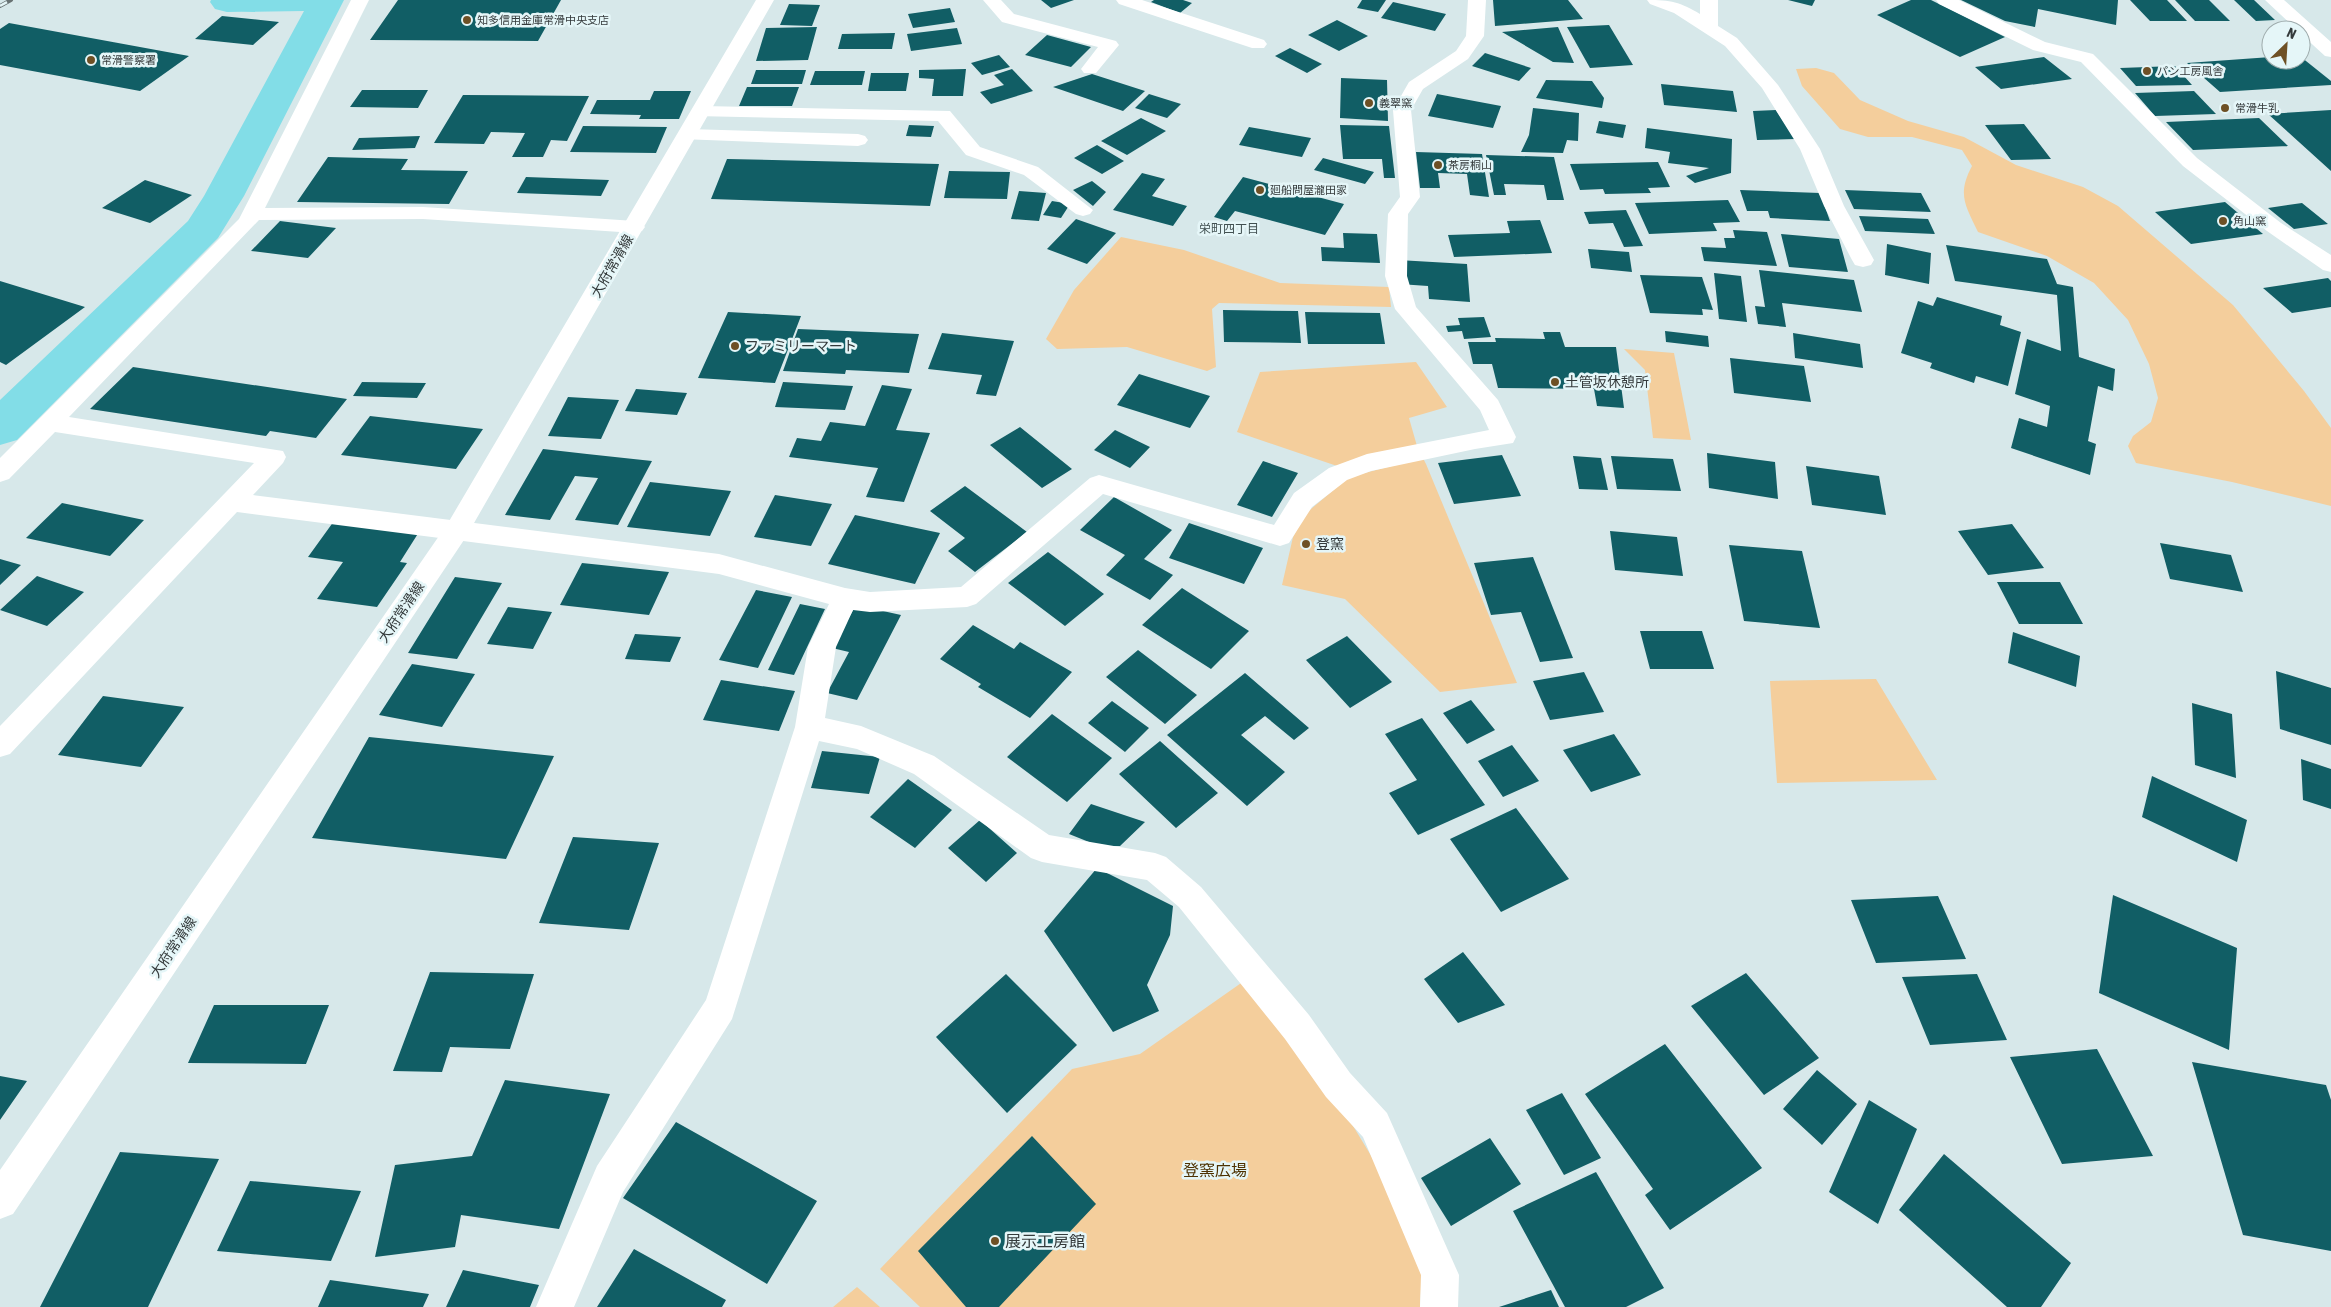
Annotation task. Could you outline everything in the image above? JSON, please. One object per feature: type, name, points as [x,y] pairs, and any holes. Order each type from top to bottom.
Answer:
[{"type":"street","points":[[0,473],[248,222],[360,0]]},
{"type":"street","name":"大府常滑線","points":[[0,1200],[457,530],[702,112],[765,0]]},
{"type":"street","points":[[992,0],[1008,18],[1110,45],[1090,69]]},
{"type":"street","points":[[1125,0],[1258,44]]},
{"type":"street","points":[[232,502],[719,564],[845,598],[870,602],[967,597],[1099,484],[1280,536],[1303,500],[1338,474],[1367,463],[1475,440],[1504,437],[1490,406],[1406,309],[1396,276],[1398,214],[1410,197],[1402,110],[1416,86],[1462,55],[1475,36],[1477,0]]},
{"type":"street","points":[[1656,0],[1680,9],[1731,42],[1769,85],[1810,149],[1834,206],[1863,260]]},
{"type":"street","points":[[1708,26],[1709,0]]},
{"type":"street","points":[[1945,0],[2039,46],[2087,58],[2190,162],[2274,227],[2331,265]]},
{"type":"street","points":[[2274,0],[2331,52]]},
{"type":"street","points":[[702,112],[943,115],[974,151],[1031,171],[1083,210]]},
{"type":"street","points":[[688,135],[858,140]]},
{"type":"street","points":[[252,214],[423,213],[635,227]]},
{"type":"street","points":[[0,745],[274,457],[50,423]]},
{"type":"street","points":[[555,1307],[610,1179],[720,1008],[809,727],[822,647],[845,598]]},
{"type":"street","points":[[809,727],[861,738],[924,765],[1042,848],[1155,868],[1190,897],[1297,1027],[1338,1085],[1375,1125],[1440,1275],[1439,1307]]},
{"type":"green space","points":[[1816,68],[1834,73],[1860,100],[1908,121],[1964,137],[2016,165],[2083,187],[2118,206],[2233,305],[2304,391],[2331,428],[2331,506],[2232,482],[2136,463],[2128,446],[2133,436],[2151,422],[2158,398],[2149,364],[2128,320],[2094,283],[2047,256],[1978,232],[1964,199],[1965,184],[1972,166],[1962,150],[1912,137],[1868,137],[1840,129],[1802,86],[1796,69]]},
{"type":"green space","points":[[1121,237],[1184,250],[1280,283],[1389,287],[1391,307],[1219,303],[1212,309],[1216,367],[1207,371],[1127,347],[1057,349],[1046,339],[1074,290]]},
{"type":"green space","points":[[1624,349],[1674,353],[1691,440],[1653,438],[1645,370]]},
{"type":"green space","points":[[1416,362],[1447,407],[1409,418],[1417,446],[1340,467],[1237,432],[1260,372]]},
{"type":"green space","points":[[1423,458],[1517,683],[1440,692],[1345,599],[1282,585],[1293,537],[1305,514],[1349,477]]},
{"type":"green space","points":[[1876,679],[1937,780],[1777,783],[1770,681]]},
{"type":"green space","name":"登窯広場","points":[[1244,981],[1344,1111],[1410,1220],[1422,1271],[1420,1307],[920,1307],[880,1269],[1072,1069],[1140,1054]]},
{"type":"green space","points":[[857,1287],[880,1307],[833,1307]]},
{"type":"building","name":"知多信用金庫常滑中央支店","points":[[398,0],[561,0],[538,41],[370,40]]},
{"type":"building","points":[[1041,0],[1074,0],[1051,8]]},
{"type":"building","points":[[1154,0],[1183,0],[1192,3],[1180,13],[1151,2]]},
{"type":"building","points":[[1362,0],[1386,0],[1378,12],[1357,8]]},
{"type":"building","points":[[1493,0],[1568,0],[1583,19],[1495,26]]},
{"type":"building","points":[[1788,0],[1815,0],[1812,6]]},
{"type":"building","points":[[1911,0],[1931,0],[2005,37],[1960,57],[1877,15]]},
{"type":"building","points":[[1961,0],[2118,0],[2116,25],[2038,9],[2035,27],[2005,21]]},
{"type":"building","points":[[2130,0],[2167,0],[2187,21],[2150,21]]},
{"type":"building","points":[[2175,0],[2209,0],[2230,21],[2195,21]]},
{"type":"building","points":[[2234,0],[2254,0],[2275,20],[2256,21]]},
{"type":"building","points":[[1393,2],[1446,14],[1435,31],[1381,18]]},
{"type":"building","points":[[789,4],[820,5],[812,26],[780,25]]},
{"type":"building","points":[[950,8],[955,22],[913,28],[908,14]]},
{"type":"building","points":[[222,16],[279,22],[253,45],[195,39]]},
{"type":"building","points":[[1337,20],[1368,36],[1339,51],[1308,35]]},
{"type":"building","name":"常滑警察署","points":[[9,23],[189,56],[140,91],[0,65],[0,29]]},
{"type":"building","points":[[1609,25],[1633,65],[1590,68],[1567,27]]},
{"type":"building","points":[[817,27],[808,60],[756,61],[766,28]]},
{"type":"building","points":[[1558,27],[1574,63],[1553,62],[1502,32]]},
{"type":"building","points":[[957,28],[962,44],[911,51],[907,34]]},
{"type":"building","points":[[895,33],[892,49],[838,49],[842,34]]},
{"type":"building","points":[[1047,35],[1091,47],[1071,67],[1025,55]]},
{"type":"building","points":[[1290,48],[1322,64],[1307,73],[1275,56]]},
{"type":"building","points":[[1485,53],[1531,68],[1519,81],[1472,66]]},
{"type":"building","points":[[999,55],[1010,67],[982,75],[971,63]]},
{"type":"building","points":[[2044,57],[2072,79],[2001,89],[1975,67]]},
{"type":"building","points":[[2261,58],[2261,70],[2311,70],[2311,65],[2331,81],[2331,85],[2220,92],[2187,63]]},
{"type":"building","points":[[2175,66],[2192,85],[2136,86],[2120,68]]},
{"type":"building","points":[[966,69],[963,96],[932,96],[934,79],[919,78],[919,70]]},
{"type":"building","points":[[1012,69],[1033,91],[991,104],[980,92],[1004,85],[994,75]]},
{"type":"building","points":[[756,70],[806,70],[802,84],[751,84]]},
{"type":"building","points":[[815,71],[865,71],[862,85],[810,85]]},
{"type":"building","points":[[871,73],[909,73],[906,91],[868,91]]},
{"type":"building","points":[[1092,74],[1145,91],[1123,111],[1053,87]]},
{"type":"building","points":[[1341,78],[1387,80],[1388,121],[1340,118]]},
{"type":"building","points":[[1546,80],[1592,81],[1604,98],[1602,108],[1536,98]]},
{"type":"building","points":[[1661,84],[1733,91],[1737,112],[1664,105]]},
{"type":"building","points":[[747,87],[799,87],[792,106],[739,106]]},
{"type":"building","points":[[362,90],[428,90],[418,108],[350,107]]},
{"type":"building","points":[[654,91],[691,91],[679,119],[639,119],[641,115],[590,114],[597,100],[650,100]]},
{"type":"building","points":[[2194,91],[2216,114],[2155,116],[2135,93]]},
{"type":"building","points":[[1149,94],[1181,104],[1167,118],[1135,108]]},
{"type":"building","points":[[1437,94],[1501,106],[1493,128],[1428,116]]},
{"type":"building","points":[[463,95],[589,96],[567,141],[551,140],[543,157],[512,157],[525,133],[491,132],[484,144],[434,143]]},
{"type":"building","points":[[1533,108],[1579,113],[1578,141],[1567,140],[1563,153],[1521,152],[1529,135]]},
{"type":"building","points":[[1776,110],[1795,139],[1757,140],[1753,111]]},
{"type":"building","points":[[2331,110],[2331,171],[2268,114]]},
{"type":"building","points":[[1141,118],[1166,131],[1127,155],[1101,141]]},
{"type":"building","points":[[2259,118],[2288,146],[2193,150],[2166,122]]},
{"type":"building","points":[[1599,121],[1626,125],[1623,138],[1596,133]]},
{"type":"building","points":[[2024,124],[2051,159],[2011,160],[1985,125]]},
{"type":"building","points":[[909,125],[934,126],[931,137],[906,136]]},
{"type":"building","points":[[1340,125],[1389,126],[1395,178],[1384,178],[1382,159],[1343,159]]},
{"type":"building","points":[[583,126],[667,127],[656,153],[570,152]]},
{"type":"building","points":[[1249,127],[1311,138],[1302,157],[1239,145]]},
{"type":"building","points":[[1647,128],[1732,139],[1731,173],[1695,183],[1686,176],[1709,168],[1668,163],[1670,152],[1645,148]]},
{"type":"building","points":[[420,136],[415,148],[352,150],[359,138]]},
{"type":"building","points":[[1097,145],[1124,161],[1102,174],[1074,158]]},
{"type":"building","points":[[1416,152],[1482,154],[1489,197],[1470,195],[1467,174],[1438,173],[1440,188],[1420,188]]},
{"type":"building","points":[[1486,155],[1554,157],[1564,200],[1547,200],[1544,185],[1504,184],[1506,195],[1494,195]]},
{"type":"building","points":[[328,157],[408,159],[401,170],[468,171],[449,204],[297,202]]},
{"type":"building","points":[[1323,158],[1374,172],[1365,184],[1314,170]]},
{"type":"building","points":[[727,159],[939,164],[930,206],[711,199]]},
{"type":"building","points":[[1658,162],[1670,187],[1648,188],[1651,193],[1605,194],[1603,189],[1580,190],[1570,164]]},
{"type":"building","points":[[949,171],[1010,172],[1007,199],[944,198]]},
{"type":"building","points":[[1142,173],[1165,179],[1152,196],[1187,206],[1173,226],[1113,210]]},
{"type":"building","points":[[526,177],[609,180],[601,196],[517,193]]},
{"type":"building","points":[[1243,177],[1344,204],[1325,235],[1235,211],[1227,221],[1214,217]]},
{"type":"building","points":[[145,180],[192,195],[150,223],[102,208]]},
{"type":"building","points":[[1092,181],[1106,192],[1093,206],[1073,190]]},
{"type":"building","points":[[1740,190],[1820,193],[1830,221],[1770,218],[1768,211],[1747,211]]},
{"type":"building","points":[[1845,190],[1921,193],[1931,212],[1854,209]]},
{"type":"building","points":[[1019,191],[1046,193],[1039,221],[1011,219]]},
{"type":"building","points":[[1728,200],[1740,222],[1713,223],[1717,231],[1649,234],[1635,203]]},
{"type":"building","points":[[1052,201],[1070,204],[1061,218],[1043,215]]},
{"type":"building","points":[[2225,202],[2263,234],[2191,244],[2155,212]]},
{"type":"building","points":[[2302,203],[2328,224],[2294,229],[2268,208]]},
{"type":"building","points":[[1626,210],[1643,246],[1624,247],[1613,223],[1589,224],[1584,212]]},
{"type":"building","points":[[1859,216],[1928,219],[1935,234],[1865,231]]},
{"type":"building","points":[[1076,219],[1116,233],[1087,264],[1047,249]]},
{"type":"building","points":[[1540,220],[1552,253],[1454,257],[1448,235],[1510,233],[1507,221]]},
{"type":"building","points":[[280,221],[336,228],[308,258],[251,251]]},
{"type":"building","points":[[1733,230],[1767,232],[1777,266],[1704,261],[1701,247],[1726,248],[1724,238],[1735,238]]},
{"type":"building","points":[[1343,233],[1377,234],[1380,263],[1322,261],[1321,247],[1344,248]]},
{"type":"building","points":[[1781,234],[1839,239],[1848,272],[1789,267]]},
{"type":"building","points":[[1887,244],[1931,253],[1929,284],[1885,275]]},
{"type":"building","points":[[1946,245],[2047,259],[2057,284],[2073,287],[2079,357],[2115,369],[2113,391],[2098,386],[2088,441],[2096,444],[2090,475],[2011,448],[2019,418],[2047,427],[2050,406],[2015,394],[2027,339],[2061,351],[2057,295],[1955,281]]},
{"type":"building","points":[[1588,249],[1629,252],[1632,272],[1591,268]]},
{"type":"building","points":[[1398,260],[1467,264],[1470,302],[1429,299],[1428,286],[1399,284]]},
{"type":"building","points":[[1759,270],[1854,280],[1862,312],[1782,303],[1786,327],[1758,324],[1755,306],[1765,307]]},
{"type":"building","points":[[1714,273],[1741,276],[1747,322],[1719,319]]},
{"type":"building","points":[[1640,275],[1702,277],[1713,310],[1702,309],[1703,315],[1650,313]]},
{"type":"building","points":[[2328,278],[2331,281],[2331,307],[2292,313],[2263,288]]},
{"type":"building","points":[[0,281],[85,307],[6,365],[0,362]]},
{"type":"building","points":[[1937,297],[2002,316],[2000,325],[2021,332],[2008,386],[1976,376],[1974,383],[1930,368],[1932,363],[1901,353],[1918,301],[1933,306]]},
{"type":"building","points":[[1223,310],[1298,311],[1301,343],[1224,342]]},
{"type":"building","points":[[728,312],[801,316],[775,383],[698,378]]},
{"type":"building","points":[[1305,312],[1380,313],[1385,344],[1308,344]]},
{"type":"building","points":[[1484,317],[1491,337],[1464,339],[1462,331],[1448,332],[1446,326],[1460,325],[1458,318]]},
{"type":"building","points":[[798,329],[919,334],[909,373],[846,370],[845,374],[783,371]]},
{"type":"building","points":[[1665,331],[1708,336],[1709,347],[1666,342]]},
{"type":"building","points":[[1543,332],[1560,332],[1565,347],[1616,347],[1624,408],[1597,406],[1594,389],[1498,388],[1492,364],[1473,364],[1468,342],[1496,342],[1495,338],[1545,339]]},
{"type":"building","points":[[942,333],[1014,341],[996,396],[976,394],[982,375],[928,369]]},
{"type":"building","points":[[1793,333],[1860,344],[1863,368],[1795,358]]},
{"type":"building","points":[[1730,358],[1804,366],[1811,402],[1734,393]]},
{"type":"building","points":[[133,367],[347,399],[316,438],[270,431],[266,436],[90,409]]},
{"type":"building","points":[[1139,374],[1210,396],[1190,428],[1117,405]]},
{"type":"building","points":[[362,382],[426,383],[417,398],[353,396]]},
{"type":"building","points":[[783,382],[853,386],[845,410],[775,407]]},
{"type":"building","points":[[882,385],[912,389],[896,430],[930,433],[904,502],[866,497],[878,468],[789,457],[797,438],[821,441],[830,422],[865,426]]},
{"type":"building","points":[[636,389],[687,393],[677,415],[625,411]]},
{"type":"building","points":[[568,397],[619,400],[601,439],[548,436]]},
{"type":"building","points":[[370,416],[483,429],[456,469],[341,455]]},
{"type":"building","points":[[1020,427],[1072,469],[1042,488],[990,445]]},
{"type":"building","points":[[1115,430],[1150,447],[1130,468],[1094,450]]},
{"type":"building","points":[[543,449],[652,461],[618,525],[575,520],[598,478],[575,476],[550,520],[505,515]]},
{"type":"building","points":[[1707,453],[1775,462],[1778,499],[1709,488]]},
{"type":"building","points":[[1502,455],[1521,496],[1454,504],[1438,463]]},
{"type":"building","points":[[1573,456],[1601,458],[1608,490],[1579,489]]},
{"type":"building","points":[[1611,456],[1673,459],[1681,491],[1617,489]]},
{"type":"building","points":[[1263,461],[1298,473],[1272,517],[1237,505]]},
{"type":"building","points":[[1806,466],[1879,476],[1886,515],[1812,505]]},
{"type":"building","points":[[650,482],[731,491],[710,536],[627,527]]},
{"type":"building","points":[[965,486],[1027,532],[975,572],[948,551],[965,538],[930,511]]},
{"type":"building","points":[[775,495],[832,504],[811,546],[754,537]]},
{"type":"building","points":[[1114,497],[1172,530],[1144,559],[1173,575],[1150,600],[1106,575],[1125,555],[1080,530]]},
{"type":"building","points":[[62,503],[144,520],[110,556],[26,538]]},
{"type":"building","points":[[855,515],[940,533],[915,584],[828,564]]},
{"type":"building","points":[[334,521],[419,532],[400,562],[407,563],[377,607],[317,599],[343,562],[308,557]]},
{"type":"building","points":[[1189,523],[1263,548],[1244,584],[1169,558]]},
{"type":"building","points":[[2012,524],[2044,568],[1988,575],[1958,531]]},
{"type":"building","points":[[1610,531],[1677,537],[1683,576],[1615,570]]},
{"type":"building","points":[[2160,543],[2231,555],[2243,592],[2170,579]]},
{"type":"building","points":[[1729,545],[1802,551],[1820,628],[1744,621]]},
{"type":"building","points":[[1048,552],[1104,594],[1065,626],[1008,583]]},
{"type":"building","points":[[1533,557],[1573,658],[1540,662],[1521,612],[1491,615],[1474,563]]},
{"type":"building","points":[[0,559],[21,565],[0,585]]},
{"type":"building","points":[[582,563],[669,572],[649,615],[560,605]]},
{"type":"building","points":[[37,576],[84,592],[47,626],[0,610]]},
{"type":"building","points":[[455,577],[502,583],[457,659],[408,653]]},
{"type":"building","points":[[1997,582],[2060,582],[2083,624],[2019,624]]},
{"type":"building","points":[[1182,588],[1249,631],[1211,669],[1142,625]]},
{"type":"building","points":[[756,590],[792,597],[758,668],[719,660]]},
{"type":"building","points":[[800,604],[825,609],[794,675],[768,670]]},
{"type":"building","points":[[856,605],[901,615],[857,700],[827,693],[849,652],[832,648]]},
{"type":"building","points":[[508,607],[552,612],[533,649],[487,644]]},
{"type":"building","points":[[973,625],[1014,649],[1020,642],[1072,672],[1030,718],[978,687],[981,684],[940,659]]},
{"type":"building","points":[[1640,631],[1702,631],[1714,669],[1650,669]]},
{"type":"building","points":[[2013,632],[2080,656],[2076,687],[2008,663]]},
{"type":"building","points":[[635,634],[681,637],[670,662],[625,659]]},
{"type":"building","points":[[1347,636],[1392,682],[1350,708],[1306,660]]},
{"type":"building","points":[[1138,650],[1197,695],[1165,724],[1106,677]]},
{"type":"building","points":[[412,664],[475,674],[442,727],[379,715]]},
{"type":"building","points":[[2276,671],[2331,688],[2331,745],[2280,729]]},
{"type":"building","points":[[1584,672],[1604,712],[1550,720],[1533,681]]},
{"type":"building","points":[[1245,673],[1309,728],[1294,740],[1265,716],[1241,735],[1285,772],[1247,806],[1167,735]]},
{"type":"building","points":[[721,680],[795,691],[779,731],[703,720]]},
{"type":"building","points":[[103,696],[184,707],[141,767],[58,755]]},
{"type":"building","points":[[1471,700],[1495,730],[1467,744],[1443,713]]},
{"type":"building","points":[[1112,701],[1149,728],[1125,752],[1088,723]]},
{"type":"building","points":[[2192,703],[2232,714],[2236,778],[2195,765]]},
{"type":"building","points":[[1052,714],[1112,758],[1067,802],[1007,757]]},
{"type":"building","points":[[1422,718],[1485,805],[1418,835],[1389,793],[1417,780],[1385,734]]},
{"type":"building","points":[[1614,734],[1641,775],[1591,792],[1563,750]]},
{"type":"building","points":[[369,737],[554,756],[506,859],[312,838]]},
{"type":"building","points":[[1160,741],[1218,793],[1176,828],[1119,774]]},
{"type":"building","points":[[1512,745],[1539,781],[1503,797],[1478,761]]},
{"type":"building","points":[[822,751],[880,757],[869,794],[811,788]]},
{"type":"building","points":[[2301,759],[2331,769],[2331,809],[2303,800]]},
{"type":"building","points":[[2152,776],[2247,820],[2237,862],[2142,817]]},
{"type":"building","points":[[908,779],[952,810],[915,848],[870,817]]},
{"type":"building","points":[[1091,804],[1145,822],[1120,846],[1099,846],[1069,834]]},
{"type":"building","points":[[1516,808],[1569,879],[1501,912],[1450,839]]},
{"type":"building","points":[[980,820],[1017,853],[986,882],[948,848]]},
{"type":"building","points":[[573,837],[659,843],[629,930],[539,923]]},
{"type":"building","points":[[1097,868],[1173,906],[1170,935],[1147,985],[1159,1011],[1113,1032],[1044,931]]},
{"type":"building","points":[[2113,895],[2237,948],[2229,1050],[2099,993]]},
{"type":"building","points":[[1938,896],[1966,959],[1876,963],[1851,900]]},
{"type":"building","points":[[1463,952],[1505,1005],[1458,1023],[1424,979]]},
{"type":"building","points":[[430,972],[534,974],[510,1049],[450,1047],[442,1072],[393,1071]]},
{"type":"building","points":[[1746,973],[1819,1058],[1764,1095],[1691,1006]]},
{"type":"building","points":[[1006,974],[1077,1045],[1007,1113],[936,1037]]},
{"type":"building","points":[[1977,974],[2007,1040],[1930,1045],[1902,977]]},
{"type":"building","points":[[214,1005],[329,1005],[306,1064],[188,1063]]},
{"type":"building","points":[[1665,1044],[1762,1168],[1670,1230],[1645,1195],[1653,1189],[1585,1094]]},
{"type":"building","points":[[2097,1049],[2153,1156],[2062,1164],[2010,1057]]},
{"type":"building","points":[[2192,1062],[2326,1085],[2331,1100],[2331,1251],[2243,1235]]},
{"type":"building","points":[[1817,1070],[1857,1104],[1822,1145],[1783,1109]]},
{"type":"building","points":[[0,1076],[27,1081],[0,1120]]},
{"type":"building","points":[[505,1080],[610,1094],[559,1229],[461,1215],[455,1247],[375,1257],[395,1165],[472,1156]]},
{"type":"building","points":[[1562,1093],[1601,1158],[1564,1175],[1526,1110]]},
{"type":"building","points":[[1869,1100],[1917,1129],[1878,1224],[1829,1192]]},
{"type":"building","points":[[676,1122],[817,1201],[767,1284],[623,1198]]},
{"type":"building","points":[[1032,1136],[1096,1204],[999,1307],[966,1307],[918,1251]]},
{"type":"building","points":[[1490,1138],[1521,1184],[1451,1226],[1421,1178]]},
{"type":"building","points":[[120,1152],[219,1159],[148,1307],[40,1307]]},
{"type":"building","points":[[1944,1154],[2071,1263],[2041,1307],[2007,1307],[1899,1210]]},
{"type":"building","points":[[1596,1172],[1664,1288],[1626,1307],[1565,1307],[1513,1211]]},
{"type":"building","points":[[250,1181],[361,1191],[331,1261],[217,1251]]},
{"type":"building","points":[[634,1249],[726,1300],[722,1307],[597,1307]]},
{"type":"building","points":[[463,1270],[539,1285],[530,1307],[446,1307]]},
{"type":"building","points":[[330,1280],[429,1294],[423,1307],[318,1307]]},
{"type":"building","points":[[1551,1290],[1559,1307],[1499,1307]]},
{"type":"waterway","points":[[0,428],[203,229],[224,196],[327,0],[227,2]]},
{"type":"railway","points":[[0,6],[11,0]]},
{"type":"place","name":"知多信用金庫常滑中央支店","points":[[467,20]]},
{"type":"place","name":"常滑警察署","points":[[91,60]]},
{"type":"place","name":"パン工房風舎","points":[[2147,71]]},
{"type":"place","name":"義翠窯","points":[[1369,103]]},
{"type":"place","name":"常滑牛乳","points":[[2225,108]]},
{"type":"place","name":"茶房桐山","points":[[1438,165]]},
{"type":"place","name":"廻船問屋瀧田家","points":[[1260,190]]},
{"type":"place","name":"角山窯","points":[[2223,221]]},
{"type":"place","name":"ファミリーマート","points":[[735,346]]},
{"type":"place","name":"土管坂休憩所","points":[[1555,382]]},
{"type":"place","name":"登窯","points":[[1306,544]]},
{"type":"place","name":"展示工房館","points":[[995,1241]]},
{"type":"district","name":"栄町四丁目","points":[[1229,229]]}]
